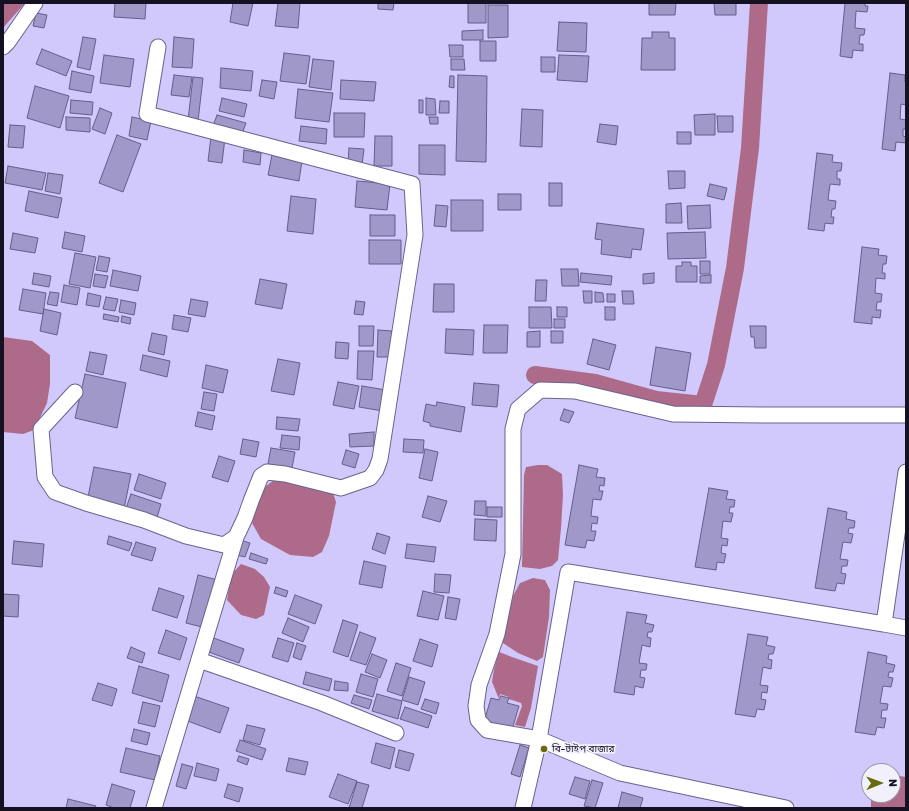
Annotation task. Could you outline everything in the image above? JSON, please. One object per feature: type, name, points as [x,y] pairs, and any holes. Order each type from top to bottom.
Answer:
[{"type":"street","points":[[3,47],[35,3]]},
{"type":"street","points":[[154,808],[236,537],[246,518],[261,476],[267,472],[286,474],[341,488],[370,478],[376,470],[384,441],[415,235],[412,184],[147,114],[158,46]]},
{"type":"street","points":[[786,808],[620,773],[539,739],[486,730],[478,720],[476,706],[479,685],[497,634],[513,554],[513,429],[518,409],[540,390],[575,391],[673,414],[906,415]]},
{"type":"street","points":[[75,392],[41,429],[44,477],[55,492],[144,520],[186,536],[224,545],[236,537]]},
{"type":"street","points":[[884,624],[906,472]]},
{"type":"street","points":[[523,808],[539,739],[568,572],[906,628]]},
{"type":"street","points":[[198,660],[322,703],[396,733]]},
{"type":"shaded area","points":[[3,3],[25,3],[3,28]]},
{"type":"shaded area","points":[[3,337],[32,341],[50,355],[50,384],[47,403],[34,430],[23,434],[3,432]]},
{"type":"shaded area","points":[[547,465],[562,474],[563,495],[558,560],[552,566],[540,569],[522,567],[524,475],[526,467]]},
{"type":"shaded area","points":[[274,480],[303,485],[333,493],[336,502],[329,536],[322,552],[313,557],[290,555],[261,539],[252,523],[261,490]]},
{"type":"shaded area","points":[[241,564],[255,569],[264,577],[270,587],[264,615],[256,619],[241,615],[227,600],[231,575]]},
{"type":"shaded area","points":[[533,578],[545,580],[550,590],[549,617],[543,657],[537,661],[518,653],[500,641],[507,622],[513,596],[520,583]]},
{"type":"shaded area","points":[[499,652],[538,666],[531,708],[525,727],[515,725],[522,706],[521,703],[500,694],[499,699],[492,682]]},
{"type":"shaded area","points":[[901,776],[906,777],[906,808],[871,808],[871,803],[901,803]]},
{"type":"building","points":[[115,3],[146,3],[145,19],[114,17]]},
{"type":"building","points":[[233,3],[253,3],[248,26],[230,22]]},
{"type":"building","points":[[278,3],[300,3],[298,28],[275,26]]},
{"type":"building","points":[[378,3],[394,3],[393,10],[378,9]]},
{"type":"building","points":[[468,3],[486,3],[486,23],[468,23]]},
{"type":"building","points":[[649,3],[676,3],[675,15],[649,15]]},
{"type":"building","points":[[714,3],[736,3],[736,15],[715,15]]},
{"type":"building","points":[[845,3],[865,3],[865,6],[868,6],[867,12],[856,11],[855,28],[865,29],[864,35],[860,35],[859,44],[863,44],[863,51],[853,50],[852,58],[840,56]]},
{"type":"building","points":[[488,5],[508,5],[508,37],[488,38]]},
{"type":"building","points":[[36,13],[47,15],[44,28],[33,26]]},
{"type":"building","points":[[559,22],[587,23],[586,52],[557,51]]},
{"type":"building","points":[[483,30],[483,40],[462,40],[462,31]]},
{"type":"building","points":[[652,32],[669,32],[669,38],[675,38],[675,70],[641,70],[642,38],[652,38]]},
{"type":"building","points":[[83,37],[96,39],[90,70],[77,67]]},
{"type":"building","points":[[174,37],[194,39],[192,68],[172,67]]},
{"type":"building","points":[[480,41],[496,41],[496,61],[480,61]]},
{"type":"building","points":[[449,45],[463,45],[463,57],[450,57]]},
{"type":"building","points":[[42,49],[72,61],[66,76],[36,64]]},
{"type":"building","points":[[284,53],[310,56],[306,84],[280,81]]},
{"type":"building","points":[[104,55],[134,59],[130,87],[100,83]]},
{"type":"building","points":[[559,55],[589,56],[587,82],[557,80]]},
{"type":"building","points":[[541,57],[555,57],[555,72],[541,72]]},
{"type":"building","points":[[313,59],[334,61],[331,90],[309,87]]},
{"type":"building","points":[[451,59],[464,59],[465,70],[451,70]]},
{"type":"building","points":[[221,68],[253,71],[251,91],[220,88]]},
{"type":"building","points":[[72,71],[94,76],[91,93],[69,89]]},
{"type":"building","points":[[890,73],[905,75],[906,82],[906,105],[901,104],[900,119],[906,120],[906,129],[903,129],[903,136],[906,137],[906,143],[896,142],[895,151],[882,149]]},
{"type":"building","points":[[174,75],[192,77],[189,97],[171,95]]},
{"type":"building","points":[[458,75],[487,76],[486,162],[456,161]]},
{"type":"building","points":[[450,76],[454,76],[454,88],[449,87]]},
{"type":"building","points":[[193,77],[203,78],[198,121],[188,120]]},
{"type":"building","points":[[262,80],[277,82],[274,99],[259,96]]},
{"type":"building","points":[[341,80],[376,82],[374,101],[340,99]]},
{"type":"building","points":[[35,86],[69,96],[60,128],[27,118]]},
{"type":"building","points":[[298,89],[333,93],[329,122],[295,118]]},
{"type":"building","points":[[222,98],[247,104],[244,117],[219,111]]},
{"type":"building","points":[[426,98],[435,99],[436,115],[426,115]]},
{"type":"building","points":[[71,100],[93,102],[92,115],[70,113]]},
{"type":"building","points":[[419,100],[423,100],[423,113],[419,113]]},
{"type":"building","points":[[440,101],[449,101],[449,113],[439,113]]},
{"type":"building","points":[[100,108],[112,113],[105,134],[92,129]]},
{"type":"building","points":[[522,109],[543,110],[542,147],[520,146]]},
{"type":"building","points":[[334,113],[365,113],[364,137],[334,137]]},
{"type":"building","points":[[715,114],[715,135],[695,135],[694,115]]},
{"type":"building","points":[[217,115],[246,123],[242,134],[213,126]]},
{"type":"building","points":[[717,116],[733,116],[733,132],[718,132]]},
{"type":"building","points":[[66,117],[90,118],[90,132],[66,130]]},
{"type":"building","points":[[132,117],[151,121],[147,140],[129,136]]},
{"type":"building","points":[[429,117],[438,117],[438,124],[430,124]]},
{"type":"building","points":[[600,124],[618,126],[616,145],[597,142]]},
{"type":"building","points":[[10,125],[25,126],[23,148],[8,147]]},
{"type":"building","points":[[301,126],[327,129],[326,144],[299,141]]},
{"type":"building","points":[[677,132],[691,132],[691,144],[677,144]]},
{"type":"building","points":[[117,135],[141,144],[123,192],[99,183]]},
{"type":"building","points":[[375,136],[392,136],[392,166],[374,166]]},
{"type":"building","points":[[211,137],[225,138],[222,163],[208,161]]},
{"type":"building","points":[[419,145],[445,145],[445,175],[419,174]]},
{"type":"building","points":[[349,148],[364,149],[362,165],[348,164]]},
{"type":"building","points":[[244,150],[261,153],[260,165],[243,162]]},
{"type":"building","points":[[817,153],[833,155],[832,162],[842,163],[841,171],[837,171],[837,179],[840,179],[840,185],[830,184],[828,200],[836,201],[835,209],[832,209],[831,217],[834,217],[833,224],[825,223],[824,231],[808,229]]},
{"type":"building","points":[[272,155],[302,161],[299,181],[268,175]]},
{"type":"building","points":[[8,166],[46,173],[42,190],[5,183]]},
{"type":"building","points":[[668,171],[685,171],[685,188],[669,189]]},
{"type":"building","points":[[48,173],[63,175],[60,194],[45,191]]},
{"type":"building","points":[[357,181],[390,184],[387,210],[355,207]]},
{"type":"building","points":[[549,183],[562,183],[562,206],[549,206]]},
{"type":"building","points":[[710,184],[727,188],[724,200],[707,196]]},
{"type":"building","points":[[29,191],[62,198],[58,218],[25,211]]},
{"type":"building","points":[[498,194],[521,194],[521,210],[498,210]]},
{"type":"building","points":[[291,196],[316,199],[313,234],[287,231]]},
{"type":"building","points":[[451,200],[483,200],[483,231],[451,231]]},
{"type":"building","points":[[681,203],[682,223],[666,223],[666,204]]},
{"type":"building","points":[[436,205],[448,206],[446,227],[434,226]]},
{"type":"building","points":[[710,205],[711,228],[688,229],[687,206]]},
{"type":"building","points":[[370,215],[395,215],[395,236],[370,236]]},
{"type":"building","points":[[597,223],[644,229],[641,250],[632,249],[631,258],[601,254],[602,240],[595,239]]},
{"type":"building","points":[[65,232],[85,236],[82,252],[62,248]]},
{"type":"building","points":[[705,232],[706,258],[668,259],[667,233]]},
{"type":"building","points":[[13,233],[38,238],[35,253],[10,249]]},
{"type":"building","points":[[369,240],[401,240],[401,264],[369,264]]},
{"type":"building","points":[[862,247],[879,249],[878,255],[887,256],[886,264],[883,264],[882,273],[885,273],[885,279],[876,278],[875,293],[882,294],[881,302],[877,302],[876,310],[881,310],[880,318],[872,317],[872,324],[854,322]]},
{"type":"building","points":[[75,253],[96,257],[90,288],[69,284]]},
{"type":"building","points":[[99,256],[110,258],[107,272],[96,270]]},
{"type":"building","points":[[700,261],[710,261],[710,274],[700,274]]},
{"type":"building","points":[[682,262],[691,262],[691,266],[697,266],[697,282],[676,282],[676,266],[682,266]]},
{"type":"building","points":[[561,269],[578,269],[579,286],[562,286]]},
{"type":"building","points":[[113,270],[141,276],[138,291],[110,286]]},
{"type":"building","points":[[34,273],[51,276],[49,287],[32,284]]},
{"type":"building","points":[[581,273],[612,276],[611,285],[580,282]]},
{"type":"building","points":[[654,273],[654,283],[643,284],[643,274]]},
{"type":"building","points":[[95,274],[108,276],[105,288],[93,286]]},
{"type":"building","points":[[711,275],[711,283],[700,283],[700,276]]},
{"type":"building","points":[[260,279],[287,284],[282,309],[255,304]]},
{"type":"building","points":[[536,280],[547,280],[546,301],[535,301]]},
{"type":"building","points":[[434,284],[454,284],[454,312],[433,312]]},
{"type":"building","points":[[64,285],[80,288],[77,305],[61,302]]},
{"type":"building","points":[[23,289],[46,293],[43,314],[19,310]]},
{"type":"building","points":[[583,291],[592,291],[592,303],[584,303]]},
{"type":"building","points":[[622,291],[633,291],[634,304],[623,304]]},
{"type":"building","points":[[50,292],[59,293],[57,306],[47,304]]},
{"type":"building","points":[[595,292],[603,293],[604,302],[595,302]]},
{"type":"building","points":[[88,293],[101,296],[99,307],[86,305]]},
{"type":"building","points":[[607,294],[615,294],[615,302],[607,302]]},
{"type":"building","points":[[106,297],[118,299],[115,311],[103,309]]},
{"type":"building","points":[[191,299],[208,302],[205,317],[188,314]]},
{"type":"building","points":[[121,300],[136,303],[134,315],[119,312]]},
{"type":"building","points":[[356,301],[365,302],[363,315],[354,314]]},
{"type":"building","points":[[529,307],[551,307],[552,328],[529,328]]},
{"type":"building","points":[[557,307],[567,307],[567,317],[557,317]]},
{"type":"building","points":[[605,307],[615,307],[615,320],[605,320]]},
{"type":"building","points":[[44,309],[61,313],[57,335],[40,331]]},
{"type":"building","points":[[104,314],[119,317],[118,322],[103,319]]},
{"type":"building","points":[[174,315],[191,318],[188,332],[172,329]]},
{"type":"building","points":[[122,316],[131,318],[130,324],[121,322]]},
{"type":"building","points":[[554,319],[565,319],[565,328],[554,328]]},
{"type":"building","points":[[484,325],[508,325],[507,353],[483,353]]},
{"type":"building","points":[[359,326],[374,326],[373,346],[359,346]]},
{"type":"building","points":[[750,326],[766,326],[766,348],[755,348],[754,337],[751,337]]},
{"type":"building","points":[[446,329],[474,330],[473,355],[445,353]]},
{"type":"building","points":[[378,330],[392,331],[391,357],[377,357]]},
{"type":"building","points":[[540,331],[540,347],[527,347],[527,332]]},
{"type":"building","points":[[551,331],[563,331],[563,343],[551,343]]},
{"type":"building","points":[[152,333],[167,336],[164,355],[148,351]]},
{"type":"building","points":[[593,339],[616,345],[609,370],[587,364]]},
{"type":"building","points":[[336,342],[349,343],[348,359],[335,358]]},
{"type":"building","points":[[656,347],[691,353],[685,391],[650,385]]},
{"type":"building","points":[[358,351],[374,351],[372,380],[357,379]]},
{"type":"building","points":[[90,352],[107,355],[103,375],[86,371]]},
{"type":"building","points":[[143,355],[170,361],[167,377],[140,370]]},
{"type":"building","points":[[278,359],[300,363],[294,395],[271,391]]},
{"type":"building","points":[[206,365],[228,370],[223,393],[202,388]]},
{"type":"building","points":[[85,374],[126,383],[117,428],[75,418]]},
{"type":"building","points":[[338,382],[359,386],[354,409],[333,405]]},
{"type":"building","points":[[474,383],[499,385],[497,407],[472,405]]},
{"type":"building","points":[[362,386],[386,390],[383,411],[359,407]]},
{"type":"building","points":[[204,392],[217,394],[214,411],[201,409]]},
{"type":"building","points":[[437,402],[465,407],[461,432],[430,426],[430,423],[423,421],[426,404],[436,406]]},
{"type":"building","points":[[564,409],[574,412],[569,423],[560,420]]},
{"type":"building","points":[[198,412],[215,416],[212,430],[195,426]]},
{"type":"building","points":[[277,417],[300,419],[298,431],[276,429]]},
{"type":"building","points":[[374,432],[374,446],[350,447],[349,434]]},
{"type":"building","points":[[282,435],[300,437],[299,450],[280,448]]},
{"type":"building","points":[[243,439],[259,442],[256,457],[240,454]]},
{"type":"building","points":[[404,439],[424,440],[423,453],[403,452]]},
{"type":"building","points":[[271,448],[295,452],[292,468],[268,464]]},
{"type":"building","points":[[425,449],[438,452],[432,481],[419,478]]},
{"type":"building","points":[[346,450],[359,454],[355,468],[342,464]]},
{"type":"building","points":[[219,456],[235,461],[228,482],[212,477]]},
{"type":"building","points":[[579,465],[598,469],[596,477],[605,478],[604,486],[600,485],[599,491],[603,491],[601,500],[593,499],[591,516],[598,517],[597,524],[592,523],[591,531],[596,531],[594,541],[587,540],[585,548],[565,545]]},
{"type":"building","points":[[94,467],[131,474],[124,509],[87,502]]},
{"type":"building","points":[[139,474],[166,483],[161,499],[134,490]]},
{"type":"building","points":[[709,488],[728,491],[726,499],[735,500],[734,507],[730,507],[729,513],[733,513],[731,522],[723,521],[721,538],[728,539],[727,546],[722,545],[721,553],[726,554],[724,563],[717,562],[716,570],[695,567]]},
{"type":"building","points":[[131,494],[161,504],[156,521],[125,511]]},
{"type":"building","points":[[428,496],[447,501],[440,522],[422,517]]},
{"type":"building","points":[[475,501],[486,501],[486,516],[474,515]]},
{"type":"building","points":[[487,507],[502,507],[502,517],[487,517]]},
{"type":"building","points":[[828,508],[847,512],[846,519],[855,521],[854,528],[849,528],[848,533],[853,534],[851,543],[843,542],[840,559],[848,560],[847,566],[842,566],[841,573],[846,574],[844,584],[837,583],[835,591],[815,588]]},
{"type":"building","points":[[475,519],[497,520],[496,541],[474,540]]},
{"type":"building","points":[[377,533],[390,537],[385,554],[372,549]]},
{"type":"building","points":[[109,536],[132,543],[129,551],[107,544]]},
{"type":"building","points":[[237,539],[250,543],[245,557],[233,554]]},
{"type":"building","points":[[14,541],[44,544],[42,567],[12,564]]},
{"type":"building","points":[[136,542],[156,548],[152,561],[131,555]]},
{"type":"building","points":[[407,544],[436,547],[434,562],[405,558]]},
{"type":"building","points":[[251,553],[268,559],[266,564],[249,559]]},
{"type":"building","points":[[364,561],[386,566],[382,588],[359,584]]},
{"type":"building","points":[[435,574],[451,575],[449,593],[434,592]]},
{"type":"building","points":[[198,575],[218,580],[206,628],[186,623]]},
{"type":"building","points":[[276,587],[288,591],[286,597],[274,593]]},
{"type":"building","points":[[159,588],[184,596],[177,618],[152,610]]},
{"type":"building","points":[[423,591],[444,596],[438,620],[417,616]]},
{"type":"building","points":[[3,594],[19,595],[18,617],[3,616]]},
{"type":"building","points":[[295,595],[322,605],[315,624],[288,614]]},
{"type":"building","points":[[448,597],[460,599],[456,620],[445,618]]},
{"type":"building","points":[[627,612],[647,615],[645,623],[654,625],[652,632],[648,632],[647,637],[651,638],[650,647],[642,645],[639,663],[647,664],[646,670],[641,670],[640,677],[645,678],[643,688],[635,686],[634,695],[614,692]]},
{"type":"building","points":[[288,618],[309,627],[303,642],[282,633]]},
{"type":"building","points":[[343,620],[358,625],[348,657],[333,652]]},
{"type":"building","points":[[166,630],[187,638],[180,660],[158,653]]},
{"type":"building","points":[[360,632],[376,638],[366,665],[350,660]]},
{"type":"building","points":[[748,634],[768,637],[766,645],[775,647],[773,654],[769,654],[768,659],[772,660],[771,669],[763,667],[760,685],[768,686],[767,693],[762,692],[761,699],[766,700],[764,710],[757,709],[755,717],[735,714]]},
{"type":"building","points":[[211,637],[244,649],[239,663],[206,651]]},
{"type":"building","points":[[278,638],[294,643],[288,662],[272,657]]},
{"type":"building","points":[[420,639],[438,645],[432,667],[413,661]]},
{"type":"building","points":[[297,643],[306,646],[301,660],[293,657]]},
{"type":"building","points":[[131,647],[145,653],[142,663],[127,658]]},
{"type":"building","points":[[868,652],[887,656],[886,663],[895,665],[893,672],[889,672],[888,677],[893,678],[891,687],[883,686],[880,703],[888,704],[887,710],[882,710],[881,718],[886,718],[884,728],[877,727],[875,735],[855,732]]},
{"type":"building","points":[[372,654],[387,660],[380,678],[365,672]]},
{"type":"building","points":[[396,663],[411,668],[402,696],[387,691]]},
{"type":"building","points":[[139,666],[169,675],[162,702],[132,693]]},
{"type":"building","points":[[306,672],[332,679],[329,691],[303,684]]},
{"type":"building","points":[[361,674],[378,679],[373,697],[356,692]]},
{"type":"building","points":[[409,677],[425,682],[418,705],[402,700]]},
{"type":"building","points":[[335,681],[348,683],[348,691],[334,690]]},
{"type":"building","points":[[98,683],[117,689],[112,706],[92,700]]},
{"type":"building","points":[[377,694],[402,701],[398,719],[372,711]]},
{"type":"building","points":[[354,695],[372,700],[369,709],[351,703]]},
{"type":"building","points":[[194,696],[229,708],[220,733],[185,720]]},
{"type":"building","points":[[501,696],[509,698],[507,703],[519,706],[512,730],[484,722],[491,698],[499,700]]},
{"type":"building","points":[[425,699],[439,703],[436,714],[421,709]]},
{"type":"building","points":[[143,702],[160,706],[155,727],[138,723]]},
{"type":"building","points":[[405,707],[432,716],[428,728],[400,719]]},
{"type":"building","points":[[247,725],[265,729],[260,745],[243,740]]},
{"type":"building","points":[[134,729],[150,733],[147,745],[131,741]]},
{"type":"building","points":[[240,740],[266,749],[262,760],[236,751]]},
{"type":"building","points":[[376,743],[395,748],[390,769],[371,763]]},
{"type":"building","points":[[520,745],[529,748],[520,777],[511,774]]},
{"type":"building","points":[[126,748],[160,756],[155,780],[120,772]]},
{"type":"building","points":[[399,750],[414,754],[409,771],[395,767]]},
{"type":"building","points":[[239,756],[249,759],[247,765],[237,761]]},
{"type":"building","points":[[289,758],[308,762],[305,775],[286,771]]},
{"type":"building","points":[[197,763],[219,769],[216,781],[194,776]]},
{"type":"building","points":[[182,764],[193,767],[186,789],[176,786]]},
{"type":"building","points":[[338,774],[357,781],[348,804],[329,797]]},
{"type":"building","points":[[575,777],[590,781],[585,799],[569,794]]},
{"type":"building","points":[[592,780],[603,783],[595,808],[584,806]]},
{"type":"building","points":[[357,782],[369,785],[362,808],[349,808]]},
{"type":"building","points":[[112,784],[135,791],[130,808],[114,808],[106,805]]},
{"type":"building","points":[[228,784],[243,788],[239,802],[224,797]]},
{"type":"building","points":[[622,792],[643,798],[640,808],[618,808]]},
{"type":"building","points":[[68,799],[96,806],[95,808],[66,808]]},
{"type":"waterway","points":[[535,375],[595,383],[656,400],[703,405],[716,365],[735,268],[750,148],[759,3]]},
{"type":"place","name":"বি-টাইপ বাজার","points":[[544,749]]}]
